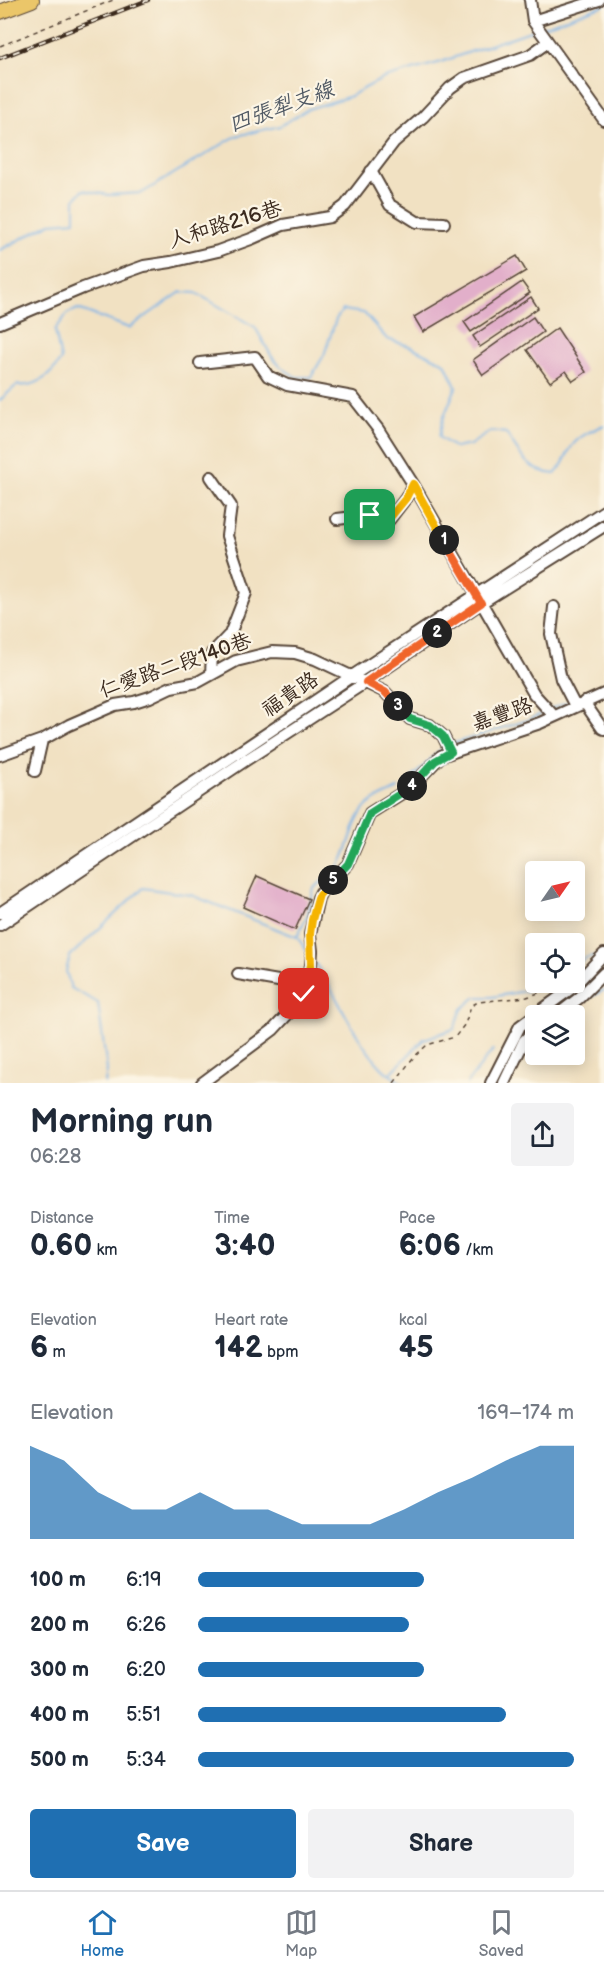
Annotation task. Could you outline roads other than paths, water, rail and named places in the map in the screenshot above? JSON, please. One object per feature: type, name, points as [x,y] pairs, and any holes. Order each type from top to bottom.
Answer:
[{"type":"main road","points":[[0,12],[32,0]]},
{"type":"street","points":[[530,0],[533,21],[604,120]]},
{"type":"street","points":[[533,21],[599,0]]},
{"type":"street","name":"人和路216巷","points":[[0,324],[82,288],[144,266],[218,251],[283,225],[330,217],[345,206],[394,142],[423,117],[450,88],[464,78],[530,54],[548,42]]},
{"type":"street","points":[[371,171],[390,205],[417,222],[444,223]]},
{"type":"street","points":[[200,363],[255,357],[268,376],[287,385],[353,397],[378,429],[413,484],[534,694],[554,716]]},
{"type":"street","points":[[211,477],[231,506],[227,536],[246,593],[230,634],[212,653],[211,675]]},
{"type":"street","points":[[337,519],[370,515],[388,520],[406,498],[413,484]]},
{"type":"street","name":"福貴路","points":[[0,926],[366,682],[478,599],[604,511]]},
{"type":"street","name":"福貴路","points":[[0,913],[352,676],[604,526]]},
{"type":"street","points":[[554,608],[550,634],[561,679],[580,704],[604,729]]},
{"type":"street","name":"仁愛路二段140巷","points":[[5,753],[42,740],[69,725],[115,705],[150,697],[171,687],[198,682],[236,661],[272,652],[295,653],[315,659],[385,692],[410,719],[430,725],[443,736],[451,752]]},
{"type":"street","name":"嘉豐路","points":[[202,1083],[273,1030],[296,1008],[307,986],[311,965],[312,920],[321,892],[348,864],[370,813],[410,788],[435,761],[451,752],[540,723],[604,694]]},
{"type":"street","points":[[35,771],[42,740]]},
{"type":"street","points":[[0,742],[5,753]]},
{"type":"street","points":[[491,1083],[512,1038],[524,1021],[564,995],[587,975],[603,956]]},
{"type":"street","points":[[570,1005],[604,973]]},
{"type":"street","points":[[238,974],[307,986]]},
{"type":"street","points":[[512,1038],[523,1043]]},
{"type":"street","points":[[504,1083],[525,1039]]},
{"type":"waterway","name":"四張犁支線","points":[[542,27],[604,5]]},
{"type":"waterway","name":"四張犁支線","points":[[0,250],[51,223],[75,221],[75,199],[83,190],[108,195],[142,193],[236,136],[280,126],[308,109],[348,97],[384,78],[438,63],[533,30]]},
{"type":"waterway","points":[[0,400],[17,385],[37,382],[57,366],[61,360],[55,330],[68,313],[78,309],[129,328],[181,292],[196,293],[255,327],[272,357],[281,367],[296,377],[311,377],[324,355],[336,319],[343,310],[364,313],[387,339],[409,346],[445,363],[456,387],[443,419],[439,437],[455,448],[470,445],[491,431],[506,433],[525,461],[538,470],[555,474],[575,442],[604,425]]},
{"type":"waterway","points":[[576,698],[604,687]]},
{"type":"waterway","points":[[551,709],[568,702]]},
{"type":"waterway","points":[[452,744],[546,712]]},
{"type":"waterway","points":[[403,787],[440,750],[445,748]]},
{"type":"waterway","points":[[339,866],[356,823],[365,808],[375,800],[398,789]]},
{"type":"waterway","points":[[105,1083],[107,1070],[98,1003],[71,988],[66,971],[70,956],[143,888],[191,895],[297,937],[308,914],[314,888],[329,876]]},
{"type":"waterway","points":[[298,938],[308,953]]},
{"type":"waterway","points":[[585,958],[594,956]]},
{"type":"waterway","points":[[315,963],[372,1057],[383,1069],[402,1083]]},
{"type":"waterway","points":[[586,999],[604,990]]},
{"type":"waterway","points":[[390,1074],[424,1039],[454,1029],[462,1009],[476,997],[492,997],[525,991]]},
{"type":"waterway","points":[[467,1083],[493,1050]]},
{"type":"railway","points":[[0,58],[148,0]]}]
